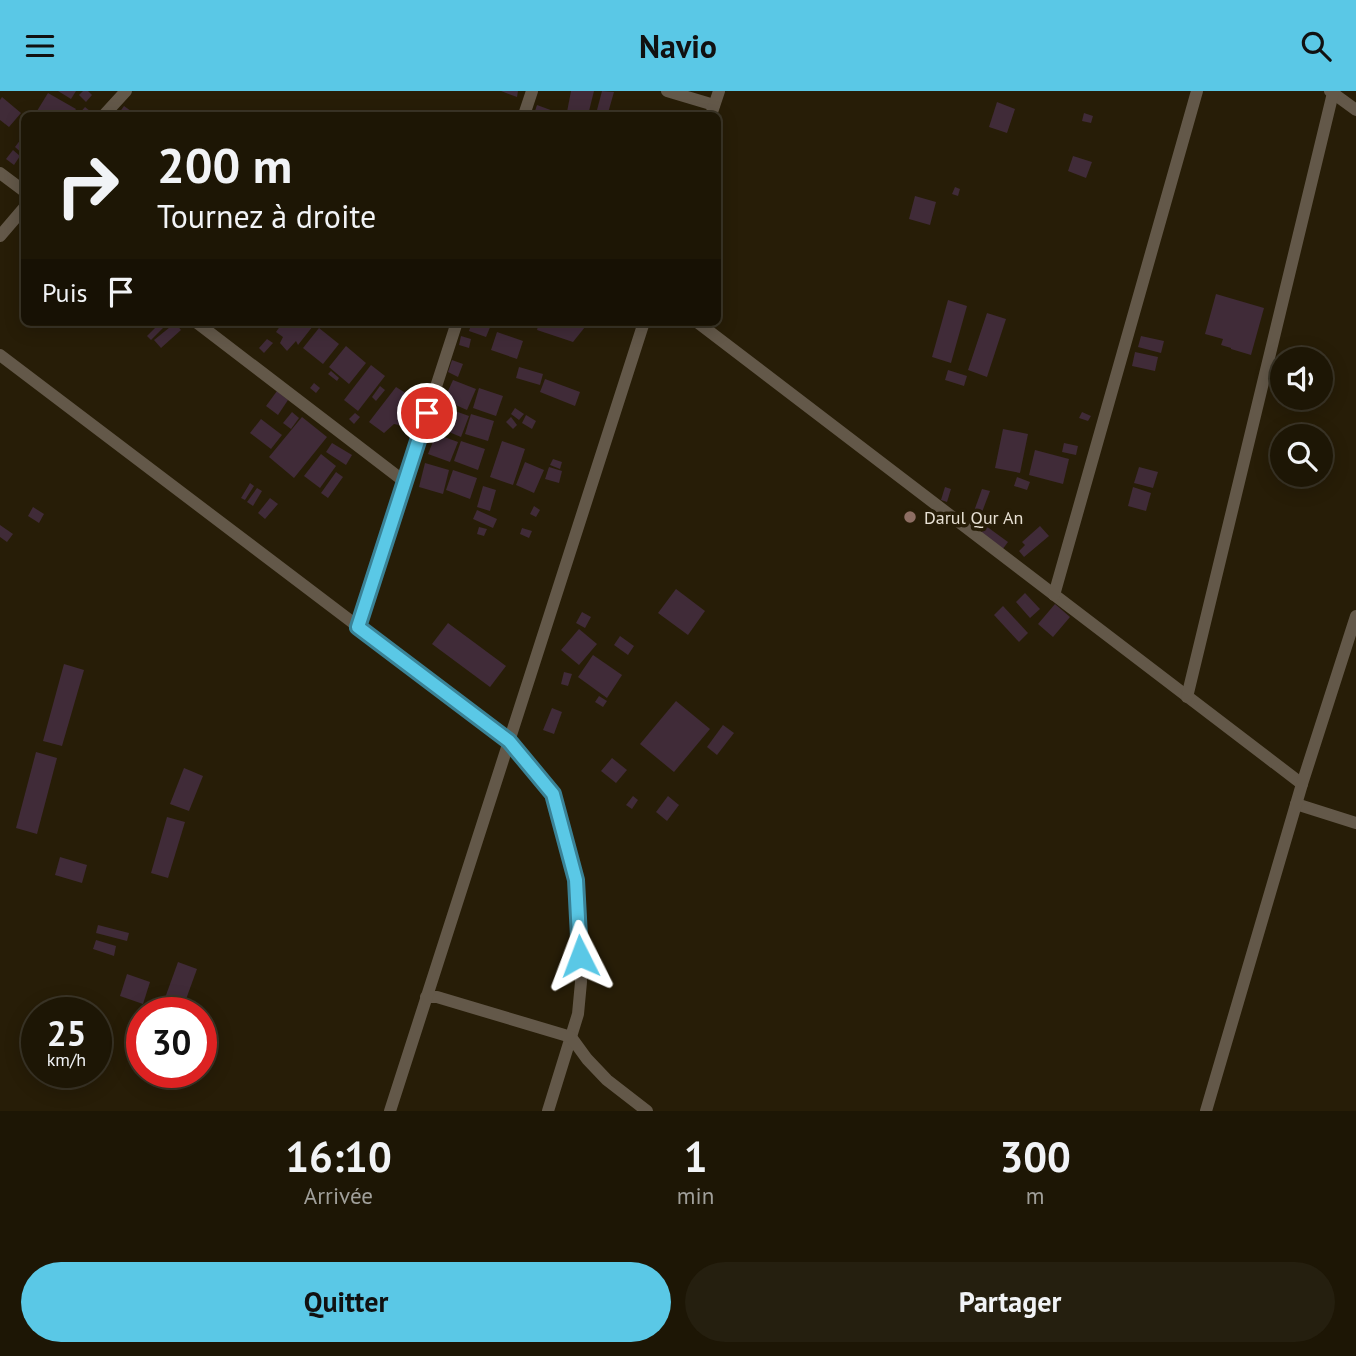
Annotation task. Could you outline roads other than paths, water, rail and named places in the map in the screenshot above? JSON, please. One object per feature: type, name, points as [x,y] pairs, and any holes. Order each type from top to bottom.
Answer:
[{"type":"street","points":[[107,112],[125,91]]},
{"type":"street","points":[[525,112],[532,91]]},
{"type":"street","points":[[667,91],[713,110],[719,91]]},
{"type":"street","points":[[1054,595],[1197,91]]},
{"type":"street","points":[[1187,697],[1332,92],[1356,110]]},
{"type":"street","points":[[0,173],[21,189]]},
{"type":"street","points":[[0,236],[21,212]]},
{"type":"street","points":[[201,326],[405,482]]},
{"type":"street","points":[[358,627],[456,326]]},
{"type":"street","points":[[390,1111],[643,326]]},
{"type":"street","points":[[702,326],[1302,784]]},
{"type":"street","points":[[0,355],[509,741],[553,794],[576,880],[582,982],[578,1014],[548,1111]]},
{"type":"street","points":[[1206,1111],[1302,784],[1351,649],[1356,616]]},
{"type":"street","points":[[1296,804],[1356,823]]},
{"type":"street","points":[[426,997],[437,997],[571,1037],[607,1080],[647,1111]]},
{"type":"place","name":"Darul Qur An","points":[[910,517]]}]
